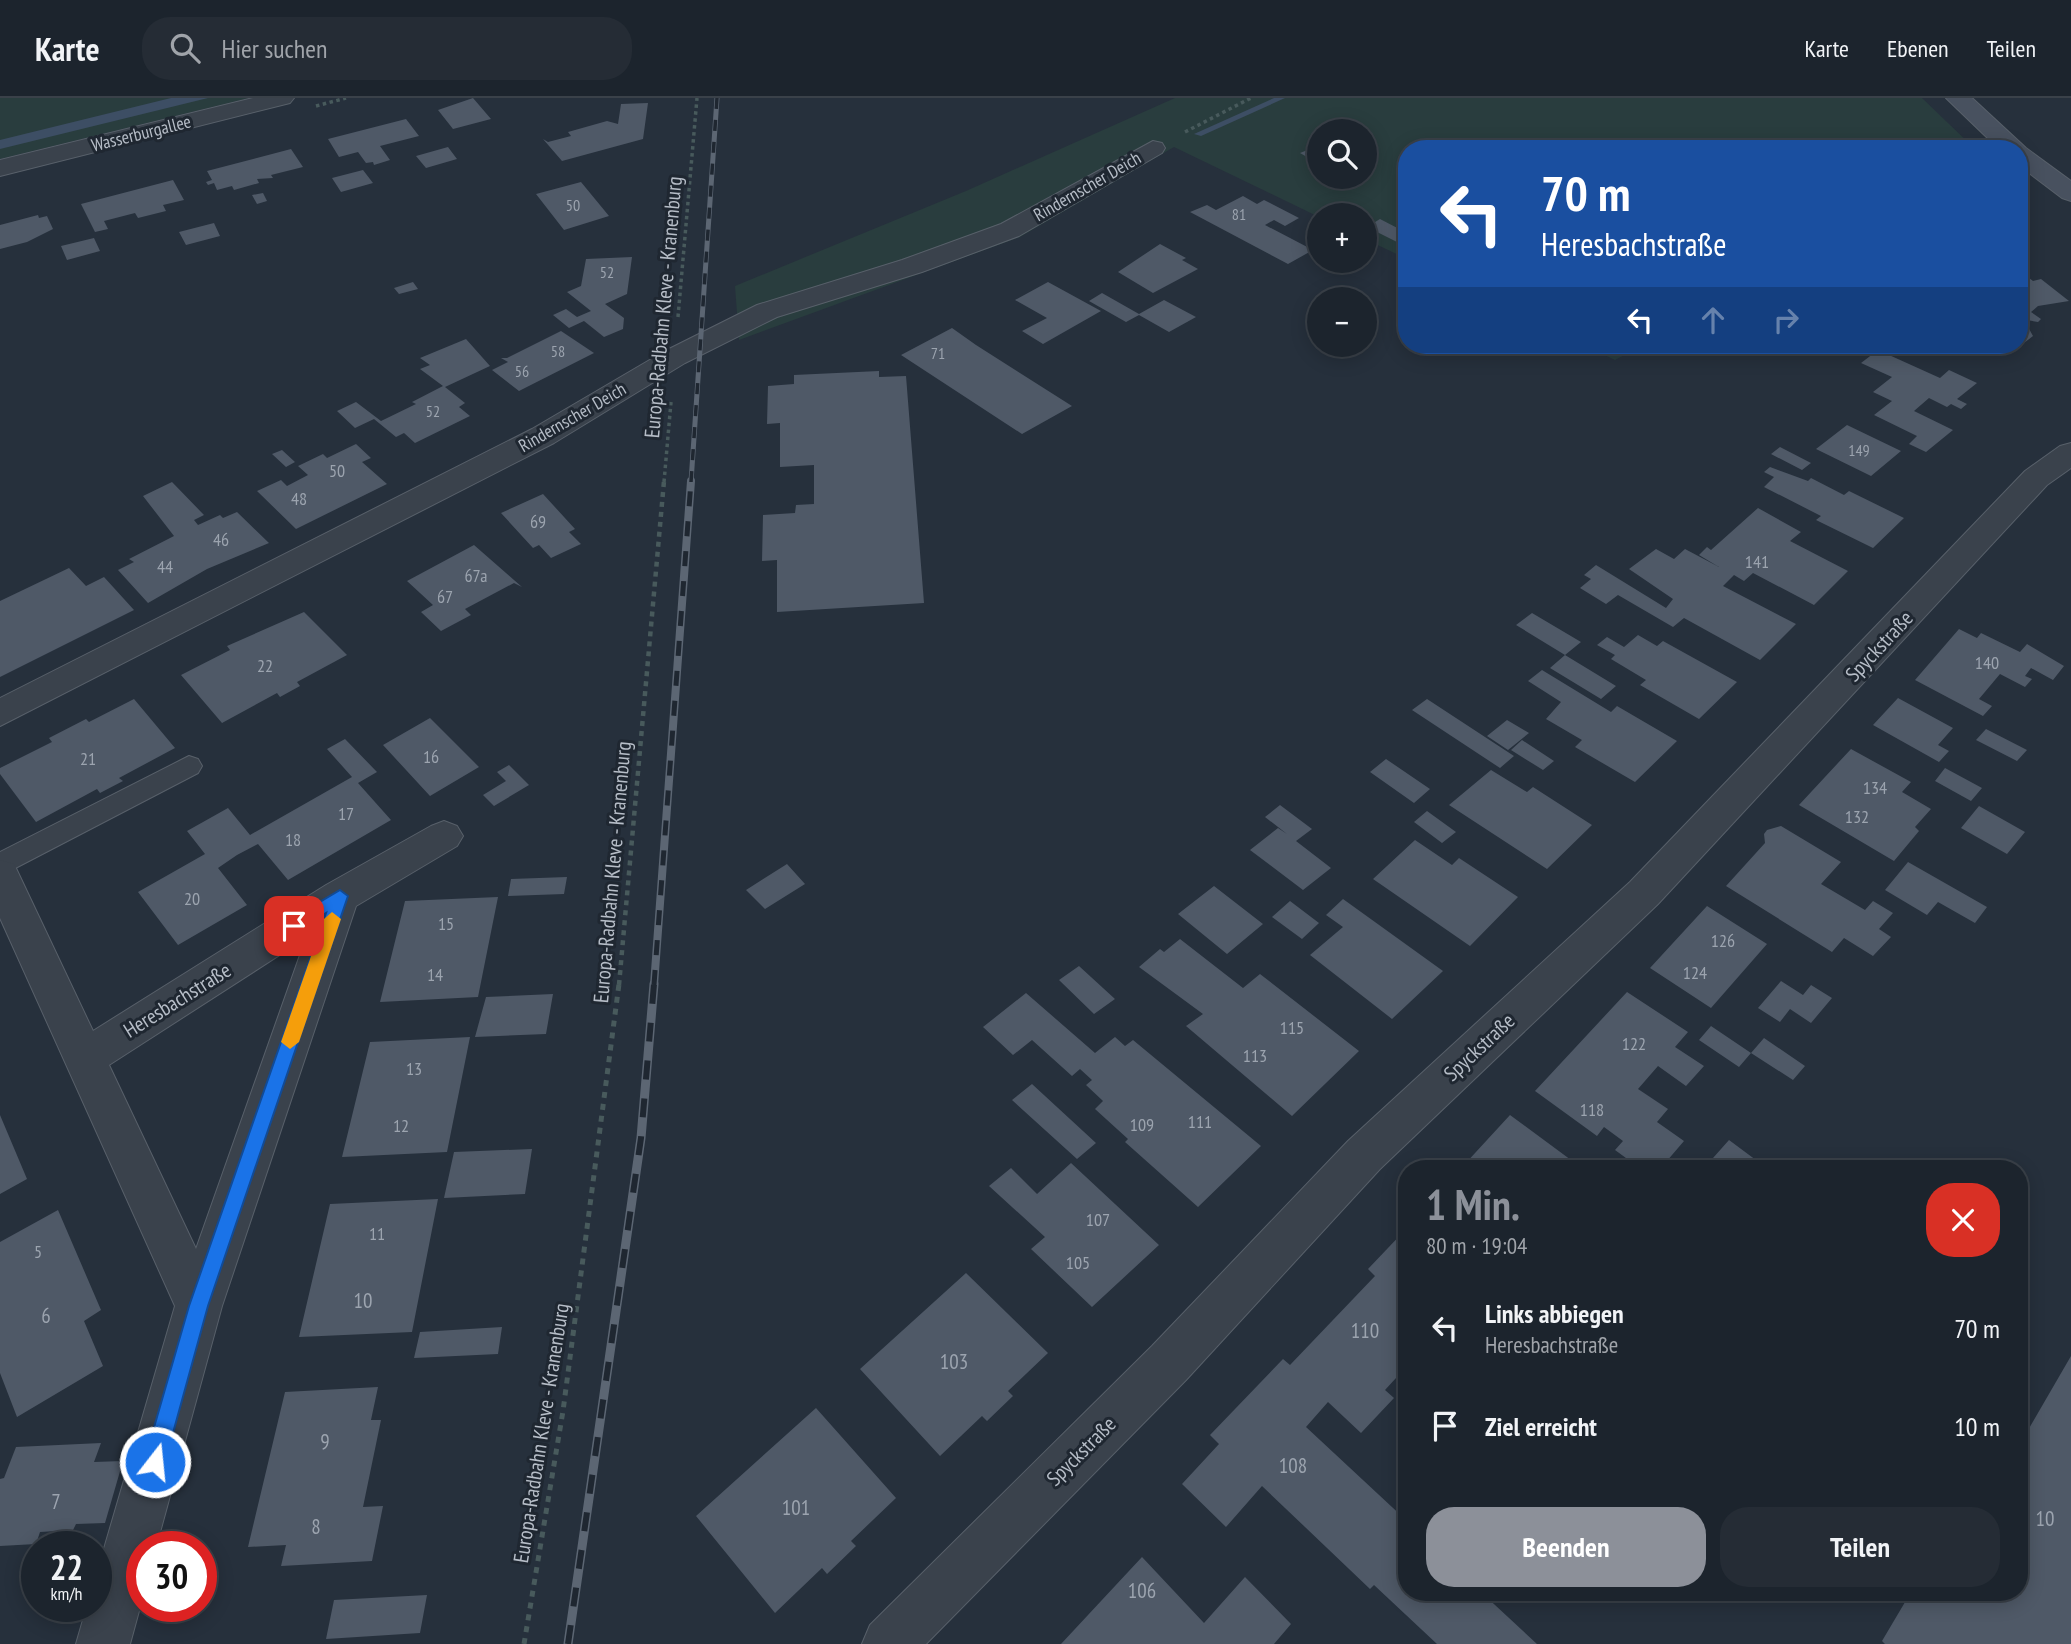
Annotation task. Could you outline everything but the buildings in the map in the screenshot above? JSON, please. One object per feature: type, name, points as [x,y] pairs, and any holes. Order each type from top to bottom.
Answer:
[{"type":"main road","points":[[1958,98],[2004,140]]},
{"type":"main road","points":[[2028,160],[2071,193]]},
{"type":"street","name":"Wasserburgallee","points":[[0,168],[282,98]]},
{"type":"street","name":"Rindernscher Deich","points":[[0,713],[543,436],[675,357],[767,311],[912,266],[1010,230],[1153,148]]},
{"type":"street","name":"Spyckstraße","points":[[889,1644],[1169,1363],[1364,1155],[1644,892],[2036,478],[2071,453]]},
{"type":"street","name":"Heresbachstraße","points":[[85,1058],[340,896],[444,836]]},
{"type":"street","points":[[0,875],[199,1306]]},
{"type":"street","points":[[103,1644],[199,1306],[340,896]]},
{"type":"lane","points":[[0,865],[189,766]]},
{"type":"path","name":"Europa-Radbahn Kleve - Kranenburg","points":[[523,1644],[563,1411],[619,987],[697,98]]},
{"type":"path","points":[[1153,148],[1251,98]]},
{"type":"green space","points":[[0,98],[249,98],[0,159]]},
{"type":"green space","points":[[1175,98],[1922,98],[1966,140],[1398,140],[1398,255],[1377,245],[1377,203],[1307,203],[1307,211],[1174,147],[1020,237],[739,340],[735,286],[966,191]]},
{"type":"green space","points":[[1603,354],[1626,354],[1615,360]]},
{"type":"water","points":[[171,98],[208,98],[0,149],[0,140]]},
{"type":"waterway","points":[[1198,134],[1281,98]]},
{"type":"railway","points":[[691,482],[717,98]]},
{"type":"railway","points":[[654,985],[691,481]]},
{"type":"railway","points":[[568,1644],[641,1138],[654,984]]},
{"type":"slow traffic","points":[[290,1042],[332,919]]},
{"type":"route","points":[[155,1462],[199,1306],[340,896],[294,926]]}]
